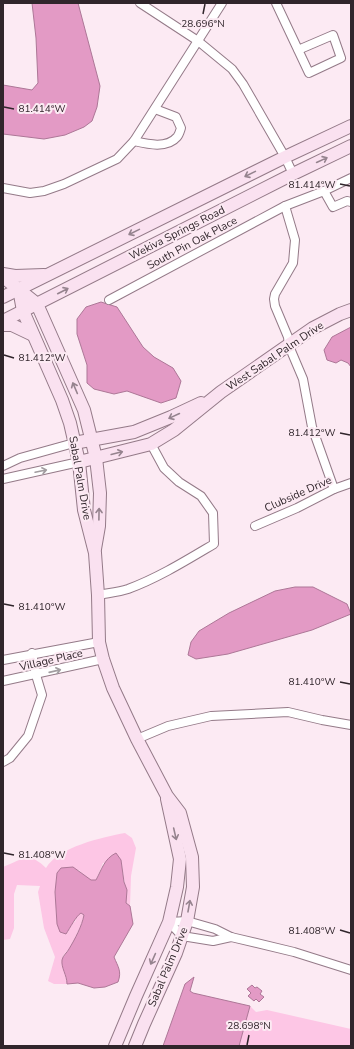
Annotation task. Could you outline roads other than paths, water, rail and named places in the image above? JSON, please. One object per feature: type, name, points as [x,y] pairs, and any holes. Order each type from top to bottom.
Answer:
[{"type":"street","points":[[140,3],[198,41],[232,69],[243,84],[285,157],[293,174]]},
{"type":"street","points":[[3,188],[30,193],[44,191],[81,177],[117,159],[134,141],[222,3]]},
{"type":"street","points":[[276,3],[298,50],[310,72],[341,58],[333,35],[298,50]]},
{"type":"street","points":[[134,141],[151,144],[167,144],[178,137],[181,128],[176,117],[154,109]]},
{"type":"street","name":"Wekiva Springs Road","points":[[3,297],[285,157],[351,126]]},
{"type":"street","name":"Wekiva Springs Road","points":[[3,321],[351,146]]},
{"type":"street","name":"South Pin Oak Place","points":[[109,300],[285,206],[324,191],[351,178]]},
{"type":"street","points":[[324,191],[332,207],[347,201],[351,202]]},
{"type":"street","points":[[285,206],[295,240],[293,263],[279,287],[274,300],[275,306],[288,337],[289,346],[303,379],[312,428],[334,489]]},
{"type":"street","points":[[3,275],[35,276],[51,274]]},
{"type":"street","points":[[3,275],[19,289]]},
{"type":"street","name":"Sabal Palm Drive","points":[[19,289],[37,304],[84,410],[96,458],[100,493],[99,526],[94,553]]},
{"type":"street","name":"Sabal Palm Drive","points":[[19,289],[23,311],[62,400],[70,423],[79,462],[84,510],[94,553],[98,595],[99,642],[103,659],[112,688],[137,739],[167,796],[180,813],[192,857],[192,887],[182,936],[135,1046]]},
{"type":"street","name":"West Sabal Palm Drive","points":[[79,462],[151,444],[174,430],[221,392],[313,328],[351,310]]},
{"type":"street","points":[[3,325],[12,326],[33,335]]},
{"type":"street","name":"West Sabal Palm Drive","points":[[74,443],[134,432],[171,417],[221,392]]},
{"type":"street","points":[[3,466],[20,458],[74,443]]},
{"type":"street","points":[[98,595],[127,589],[147,581],[214,544],[213,513],[201,496],[178,482],[164,468],[151,444]]},
{"type":"street","points":[[3,479],[79,462]]},
{"type":"street","name":"Clubside Drive","points":[[255,526],[297,508],[334,489],[351,483]]},
{"type":"street","name":"Village Place","points":[[3,660],[32,653],[99,642]]},
{"type":"street","points":[[3,762],[10,758],[28,736],[34,723],[42,695],[36,675],[32,653]]},
{"type":"street","name":"Village Place","points":[[3,681],[36,675],[103,659]]},
{"type":"street","points":[[137,739],[168,726],[211,716],[288,712],[351,725]]},
{"type":"street","name":"Sabal Palm Drive","points":[[115,1046],[169,922],[177,887],[180,859],[167,796]]},
{"type":"street","points":[[169,922],[186,921],[215,929],[231,937],[294,952],[351,970]]},
{"type":"street","points":[[169,922],[182,936],[213,942],[231,937]]}]
